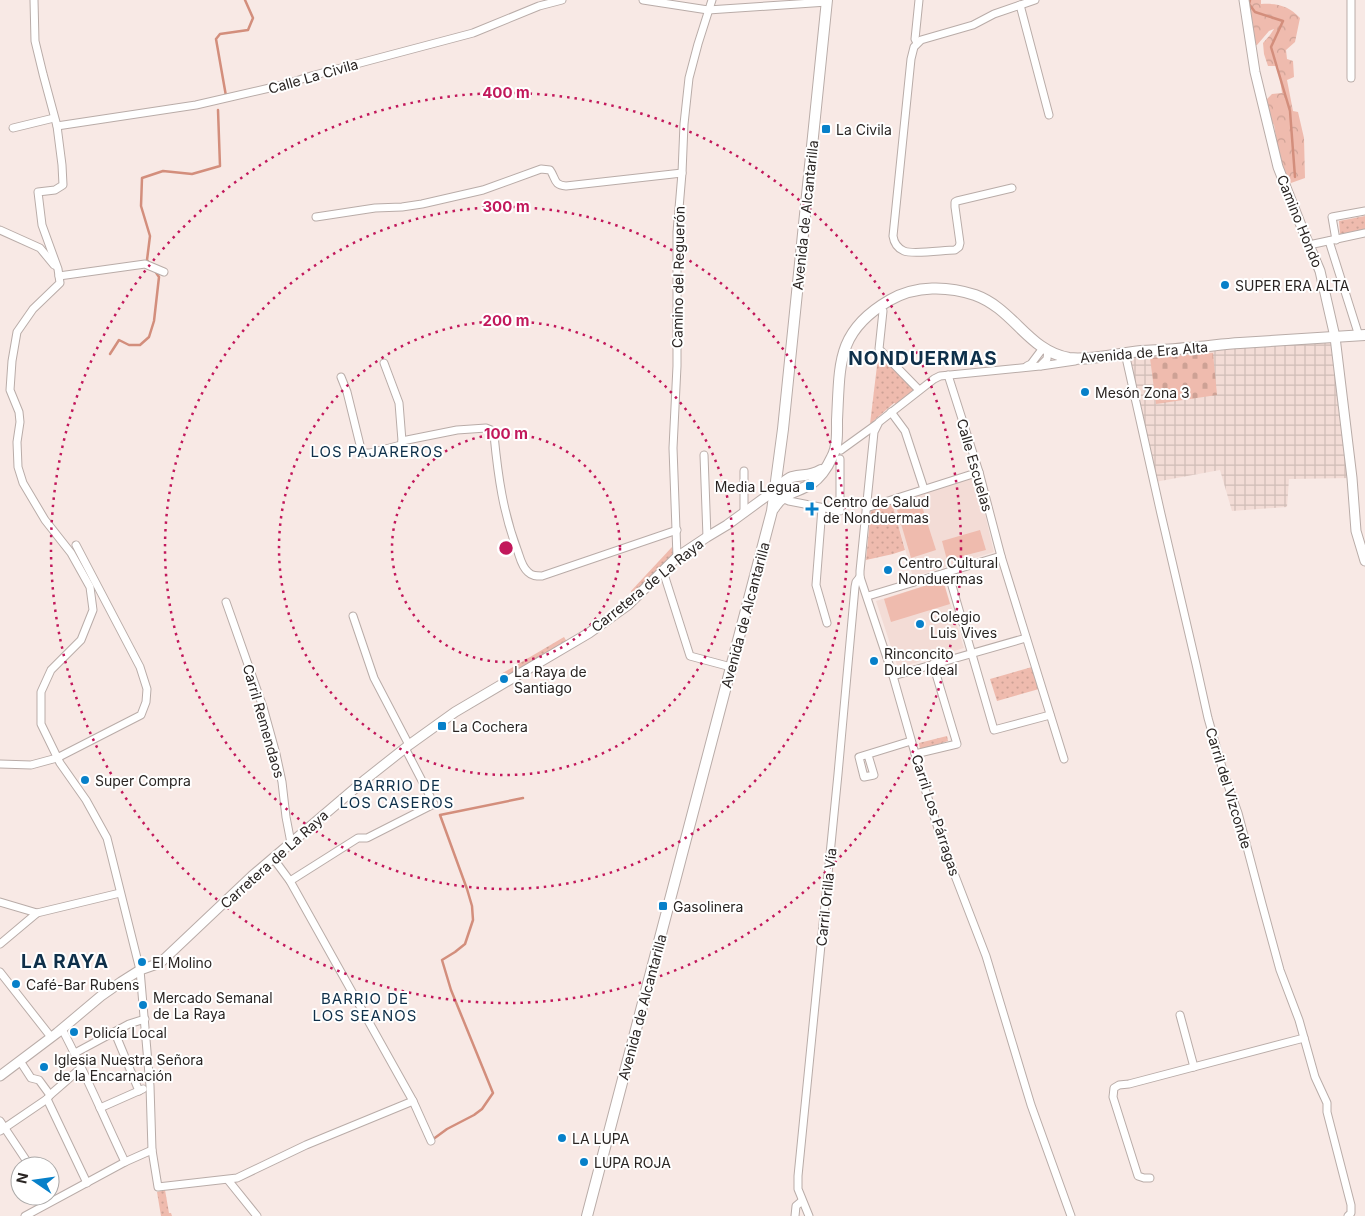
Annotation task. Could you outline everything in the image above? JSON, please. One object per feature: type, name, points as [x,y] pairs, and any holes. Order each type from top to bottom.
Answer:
[{"type":"main road","name":"Camino Hondo","points":[[1244,0],[1255,72],[1278,167],[1320,271],[1336,338],[1356,531],[1365,561]]},
{"type":"main road","name":"Avenida de Alcantarilla","points":[[587,1216],[772,511],[779,494],[780,458],[827,1]]},
{"type":"main road","name":"Avenida de Era Alta","points":[[794,492],[816,480],[835,461],[840,370],[845,346],[850,335],[872,311],[895,297],[914,290],[949,289],[986,299],[1000,308],[1030,338],[1046,349],[1067,357],[1081,358],[1238,343],[1362,335]]},
{"type":"main road","points":[[780,458],[785,472],[793,477]]},
{"type":"main road","points":[[779,494],[787,480],[793,477],[812,475],[835,461]]},
{"type":"main road","points":[[779,494],[794,492]]},
{"type":"main road","name":"Carretera de La Raya","points":[[0,1076],[62,1029],[100,996],[140,970],[160,963],[252,876],[366,779],[407,747],[455,712],[589,634],[628,604],[678,557],[744,512],[779,494]]},
{"type":"street","points":[[34,0],[35,41],[57,126],[63,185],[55,190],[38,192],[42,225],[60,283],[33,309],[17,332],[10,390],[19,412],[18,467],[23,483],[45,520],[71,553],[90,587],[93,610],[81,640],[51,670],[41,692],[41,724],[57,758],[86,800],[107,838],[140,970],[150,1086],[152,1150],[158,1187],[237,1178],[306,1145],[413,1101]]},
{"type":"street","name":"Calle La Civila","points":[[57,126],[196,105],[287,84],[473,33],[539,6],[562,0]]},
{"type":"street","points":[[642,0],[708,10],[827,1]]},
{"type":"street","name":"Camino del Reguerón","points":[[678,557],[673,448],[677,366],[677,232],[689,78],[712,0]]},
{"type":"street","points":[[917,43],[915,39],[919,0]]},
{"type":"street","points":[[1012,188],[955,202],[960,243],[959,247],[955,250],[910,253],[900,249],[895,243],[893,236],[911,58],[917,43],[929,37],[973,25],[994,14],[1035,0]]},
{"type":"street","points":[[1351,0],[1351,78]]},
{"type":"street","points":[[1020,5],[1049,115]]},
{"type":"street","points":[[13,128],[54,118]]},
{"type":"street","points":[[316,216],[422,204],[491,187],[541,169],[550,170],[558,185],[566,186],[682,173]]},
{"type":"street","points":[[1362,335],[1333,240],[1332,218],[1365,211]]},
{"type":"street","points":[[0,230],[40,248],[58,272]]},
{"type":"street","points":[[1309,246],[1365,233]]},
{"type":"street","points":[[58,272],[145,264],[164,272]]},
{"type":"street","points":[[883,311],[879,349],[919,390]]},
{"type":"street","points":[[1040,366],[1048,359],[1046,349]]},
{"type":"street","points":[[1027,366],[1032,364],[1046,349]]},
{"type":"street","name":"Carril del Vizconde","points":[[1125,353],[1208,718],[1224,774],[1238,813],[1280,970],[1291,996],[1315,1077],[1327,1103],[1327,1112],[1351,1206],[1351,1212],[1348,1216]]},
{"type":"street","points":[[841,450],[934,379],[948,375],[1070,362],[1081,358]]},
{"type":"street","points":[[340,377],[347,392],[362,453],[370,453],[401,445],[399,404],[384,363]]},
{"type":"street","name":"Calle Escuelas","points":[[948,375],[979,472],[1001,556],[1064,759]]},
{"type":"street","points":[[891,412],[906,431],[924,489]]},
{"type":"street","name":"Carril Los Párragas","points":[[879,422],[874,432],[860,577],[868,596],[893,676],[926,792],[947,855],[986,956],[1031,1105],[1071,1216]]},
{"type":"street","points":[[402,441],[457,430],[486,428],[492,430],[498,478],[513,539],[526,571],[534,576],[542,576],[677,530]]},
{"type":"street","points":[[704,455],[707,536]]},
{"type":"street","points":[[779,494],[789,501],[840,511],[835,461]]},
{"type":"street","points":[[744,471],[744,512]]},
{"type":"street","points":[[866,508],[979,472]]},
{"type":"street","points":[[793,477],[798,484],[794,492]]},
{"type":"street","points":[[822,508],[816,585],[827,623]]},
{"type":"street","points":[[0,764],[31,765],[57,758],[142,715],[147,689],[140,667],[76,545]]},
{"type":"street","points":[[868,596],[1001,556]]},
{"type":"street","points":[[663,571],[690,656],[732,667]]},
{"type":"street","points":[[948,572],[994,730],[1050,715]]},
{"type":"street","name":"Carril Orilla Vía","points":[[809,1216],[798,1189],[799,1166],[851,623],[855,587],[860,577]]},
{"type":"street","name":"Carril Remendaos","points":[[226,602],[263,707],[276,754],[291,843]]},
{"type":"street","points":[[290,881],[358,838],[367,838],[434,804],[374,678],[353,616]]},
{"type":"street","points":[[893,676],[1026,638]]},
{"type":"street","points":[[915,754],[958,744],[933,664]]},
{"type":"street","points":[[868,755],[911,742]]},
{"type":"street","points":[[273,858],[290,881],[413,1101],[431,1141]]},
{"type":"street","points":[[0,944],[37,913],[120,893]]},
{"type":"street","points":[[0,902],[37,913]]},
{"type":"street","points":[[0,972],[51,1037]]},
{"type":"street","points":[[1180,1015],[1194,1067]]},
{"type":"street","points":[[75,1053],[129,1024],[145,1019]]},
{"type":"street","points":[[62,1029],[125,1162]]},
{"type":"street","points":[[114,1033],[138,1091]]},
{"type":"street","points":[[1150,1178],[1138,1176],[1113,1097],[1114,1088],[1119,1085],[1304,1038]]},
{"type":"street","points":[[20,1061],[31,1078],[39,1080],[87,1183]]},
{"type":"street","points":[[2,1130],[48,1097],[81,1068]]},
{"type":"street","points":[[100,1108],[150,1086]]},
{"type":"street","points":[[0,1121],[2,1130],[22,1156]]},
{"type":"street","points":[[60,1194],[87,1183],[125,1162],[152,1150]]},
{"type":"street","points":[[228,1180],[257,1216]]},
{"type":"street","points":[[795,1216],[796,1206],[802,1201]]},
{"type":"street","points":[[25,1216],[39,1206]]},
{"type":"shaded area","points":[[1335,337],[1352,478],[1289,479],[1287,507],[1232,511],[1220,470],[1155,482],[1127,353]]},
{"type":"shaded area","points":[[976,476],[994,552],[913,577],[892,503]]},
{"type":"shaded area","name":"Colegio Luis Vives","points":[[943,580],[964,648],[898,668],[876,601]]},
{"type":"green space","points":[[1246,0],[1261,0],[1261,4],[1283,6],[1300,18],[1295,42],[1286,50],[1287,59],[1293,61],[1294,77],[1287,80],[1293,111],[1298,112],[1304,138],[1305,178],[1291,183],[1284,172],[1274,125],[1269,119],[1265,101],[1272,94],[1282,93],[1278,66],[1268,66],[1264,54],[1263,43],[1274,29],[1269,31],[1257,45],[1253,46]]},
{"type":"green space","points":[[1365,216],[1365,229],[1340,234],[1339,221]]},
{"type":"green space","points":[[879,349],[919,390],[900,406],[894,403],[870,424]]},
{"type":"green space","points":[[1213,353],[1217,395],[1156,404],[1150,358]]},
{"type":"green space","points":[[892,503],[905,550],[866,560],[871,509]]},
{"type":"green space","points":[[921,503],[936,550],[911,558],[897,510]]},
{"type":"green space","points":[[980,530],[986,550],[947,560],[942,541]]},
{"type":"green space","points":[[672,547],[673,553],[671,557],[633,596],[631,591]]},
{"type":"green space","points":[[943,580],[950,604],[891,622],[884,599]]},
{"type":"green space","points":[[564,637],[567,642],[504,679],[501,674]]},
{"type":"green space","points":[[1032,667],[1039,689],[997,701],[990,679]]},
{"type":"green space","points":[[947,736],[948,741],[920,750],[919,743]]},
{"type":"green space","points":[[165,1190],[169,1213],[172,1216],[161,1216],[157,1192]]},
{"type":"waterway","points":[[226,96],[216,39],[220,34],[248,30],[253,18],[245,0]]},
{"type":"waterway","points":[[1250,0],[1249,4],[1255,12],[1283,21],[1271,47],[1290,111],[1295,177]]},
{"type":"waterway","points":[[149,263],[147,260],[150,236],[141,206],[142,178],[163,171],[192,174],[220,166],[218,110]]},
{"type":"waterway","points":[[110,354],[119,340],[129,345],[140,345],[149,337],[154,321],[159,277],[155,271]]},
{"type":"waterway","points":[[432,1140],[482,1109],[493,1093],[451,990],[442,960],[465,944],[473,920],[472,906],[467,889],[440,815],[523,798]]},
{"type":"place","name":"La Civila","points":[[826,129]]},
{"type":"place","name":"SUPER ERA ALTA","points":[[1225,285]]},
{"type":"place","name":"Mesón Zona 3","points":[[1085,392]]},
{"type":"place","name":"Media Legua","points":[[810,486]]},
{"type":"place","name":"Centro de Salud de Nonduermas","points":[[812,509]]},
{"type":"place","name":"Centro Cultural Nonduermas","points":[[888,570]]},
{"type":"place","name":"Colegio Luis Vives","points":[[920,624]]},
{"type":"place","name":"Rinconcito Dulce Ideal","points":[[874,661]]},
{"type":"place","name":"La Raya de Santiago","points":[[504,679]]},
{"type":"place","name":"La Cochera","points":[[442,726]]},
{"type":"place","name":"Super Compra","points":[[85,780]]},
{"type":"place","name":"Gasolinera","points":[[663,906]]},
{"type":"place","name":"El Molino","points":[[142,962]]},
{"type":"place","name":"Café-Bar Rubens","points":[[16,984]]},
{"type":"place","name":"Mercado Semanal de La Raya","points":[[143,1005]]},
{"type":"place","name":"Policía Local","points":[[74,1032]]},
{"type":"place","name":"Iglesia Nuestra Señora de la Encarnación","points":[[44,1067]]},
{"type":"place","name":"LA LUPA","points":[[562,1138]]},
{"type":"place","name":"LUPA ROJA","points":[[584,1162]]},
{"type":"district","name":"NONDUERMAS","points":[[923,358]]},
{"type":"district","name":"LOS PAJAREROS","points":[[377,451]]},
{"type":"district","name":"BARRIO DE LOS CASEROS","points":[[397,794]]},
{"type":"district","name":"LA RAYA","points":[[65,961]]},
{"type":"district","name":"BARRIO DE LOS SEANOS","points":[[365,1006]]}]
